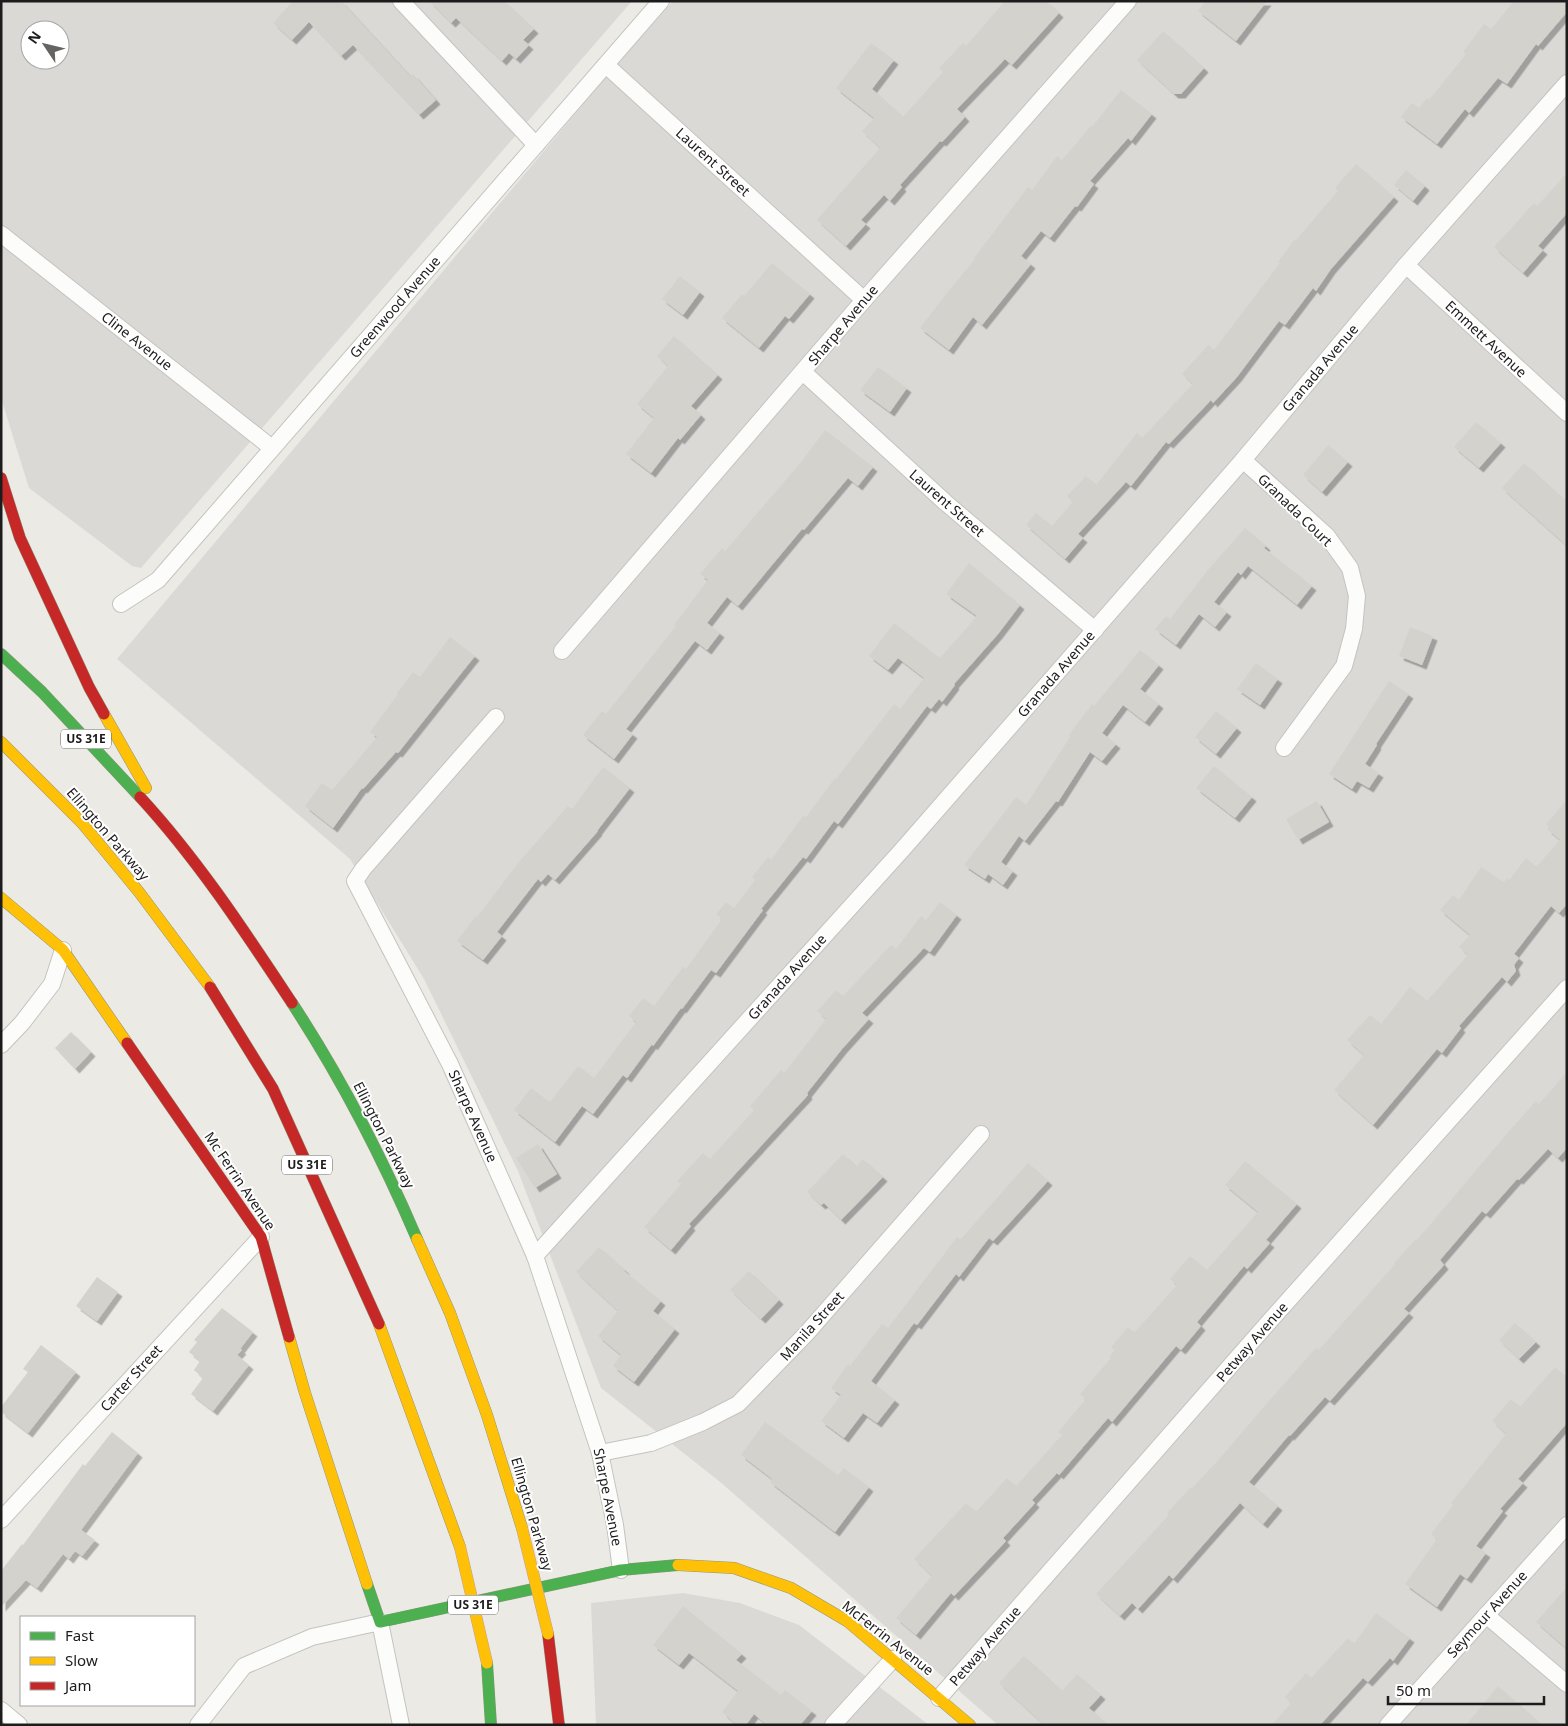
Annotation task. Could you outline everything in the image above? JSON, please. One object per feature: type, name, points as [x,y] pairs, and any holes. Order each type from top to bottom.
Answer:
[{"type":"main road","points":[[1,478],[20,538],[90,687],[167,826]]},
{"type":"main road","name":"Ellington Parkway","points":[[1,654],[42,692],[167,826],[234,915],[312,1034],[357,1112],[396,1190],[450,1313],[487,1416],[522,1528],[548,1634],[559,1725]]},
{"type":"main road","name":"Ellington Parkway","points":[[1,742],[82,823],[145,900],[204,976],[273,1089],[384,1336],[460,1547],[487,1663],[491,1725]]},
{"type":"main road","name":"Mc Ferrin Avenue","points":[[1,898],[63,950],[261,1236],[305,1393],[380,1622]]},
{"type":"main road","name":"McFerrin Avenue","points":[[380,1622],[621,1570],[686,1564],[734,1568],[790,1588],[847,1621],[940,1698]]},
{"type":"main road","points":[[940,1698],[970,1725]]},
{"type":"street","points":[[401,1],[536,145]]},
{"type":"street","name":"Greenwood Avenue","points":[[121,604],[158,580],[661,1]]},
{"type":"street","name":"Sharpe Avenue","points":[[562,651],[864,300],[1128,1]]},
{"type":"street","name":"Laurent Street","points":[[606,65],[864,300]]},
{"type":"street","name":"Granada Avenue","points":[[535,1256],[902,850],[1243,460],[1406,265],[1567,83]]},
{"type":"street","name":"Cline Avenue","points":[[1,234],[272,448]]},
{"type":"street","name":"Emmett Avenue","points":[[1406,265],[1567,413]]},
{"type":"street","name":"Laurent Street","points":[[803,372],[946,503],[1095,630]]},
{"type":"street","name":"Granada Court","points":[[1243,460],[1327,536],[1350,568],[1357,596],[1354,629],[1344,666],[1284,748]]},
{"type":"street","name":"Sharpe Avenue","points":[[496,718],[362,868],[355,881],[450,1064],[535,1256],[600,1453],[615,1524],[621,1570]]},
{"type":"street","points":[[1,1045],[22,1023],[52,984],[63,950]]},
{"type":"street","name":"Petway Avenue","points":[[940,1698],[1274,1316],[1567,988]]},
{"type":"street","name":"Manila Street","points":[[600,1453],[651,1443],[704,1422],[738,1404],[806,1334],[981,1134]]},
{"type":"street","name":"Carter Street","points":[[1,1520],[261,1236]]},
{"type":"street","name":"Seymour Avenue","points":[[1388,1725],[1567,1525]]},
{"type":"street","points":[[1486,1615],[1567,1684]]},
{"type":"street","points":[[198,1725],[244,1666],[312,1637],[380,1622],[401,1725]]},
{"type":"street","points":[[833,1725],[893,1659]]},
{"type":"street","points":[[1,1710],[19,1725]]},
{"type":"shaded area","points":[[1,1],[632,1],[141,568],[132,566],[29,488],[1,398]]},
{"type":"shaded area","points":[[673,1],[1567,1],[1567,1725],[998,1725],[719,1481],[601,1388],[518,1171],[424,979],[350,859],[117,659],[601,83]]},
{"type":"shaded area","points":[[683,1593],[740,1603],[799,1625],[929,1725],[596,1725],[591,1603]]},
{"type":"building","points":[[293,1],[341,1],[411,77],[413,74],[436,100],[419,115],[353,45],[341,56],[309,22],[292,40],[273,23]]},
{"type":"building","points":[[429,1],[504,1],[534,29],[523,40],[529,45],[516,59],[509,53],[502,61],[456,18],[451,23]]},
{"type":"building","points":[[1005,1],[1046,1],[1059,13],[1012,65],[1005,59],[957,109],[965,117],[900,185],[902,187],[890,201],[884,195],[861,220],[866,224],[846,246],[817,220],[880,148],[862,131],[874,118],[836,88],[871,43],[894,60],[872,89],[903,117],[943,72],[939,68],[963,43],[966,46]]},
{"type":"building","points":[[1205,1],[1267,1],[1236,41],[1198,11]]},
{"type":"building","points":[[1514,1],[1567,1],[1567,12],[1538,46],[1536,44],[1507,84],[1498,78],[1469,113],[1465,109],[1437,144],[1401,117],[1412,103],[1419,108],[1427,98],[1429,100],[1466,54],[1463,52],[1484,24],[1491,29]]},
{"type":"building","points":[[1163,31],[1204,68],[1181,94],[1174,94],[1137,60]]},
{"type":"building","points":[[1121,90],[1152,114],[1131,141],[1128,138],[1090,181],[1094,184],[1050,238],[1041,231],[1021,256],[1031,264],[982,325],[973,317],[949,350],[920,328],[975,259],[1028,187],[1032,190],[1057,156],[1062,160],[1092,127]]},
{"type":"building","points":[[1356,164],[1394,197],[1331,269],[1316,291],[1313,288],[1285,325],[1279,321],[1237,377],[1213,403],[1211,400],[1169,444],[1166,442],[1131,486],[1126,482],[1078,534],[1083,538],[1065,559],[1026,525],[1036,513],[1052,526],[1073,502],[1067,496],[1086,476],[1096,485],[1137,433],[1142,438],[1193,384],[1182,374],[1208,345],[1214,350],[1280,263],[1278,262],[1294,240],[1338,191],[1335,188]]},
{"type":"building","points":[[1406,170],[1425,186],[1413,201],[1394,185]]},
{"type":"building","points":[[1567,173],[1567,213],[1538,246],[1543,250],[1523,273],[1494,247],[1534,203],[1537,206]]},
{"type":"building","points":[[772,263],[810,294],[789,319],[785,316],[759,348],[722,318]]},
{"type":"building","points":[[680,276],[700,292],[683,315],[662,299]]},
{"type":"building","points":[[674,336],[718,375],[691,406],[701,415],[680,440],[678,438],[651,473],[626,454],[654,418],[637,404],[668,366],[657,356]]},
{"type":"building","points":[[878,367],[907,388],[890,412],[860,390]]},
{"type":"building","points":[[1476,422],[1501,443],[1479,468],[1454,447]]},
{"type":"building","points":[[825,430],[873,467],[858,486],[848,478],[804,530],[802,529],[738,606],[727,597],[707,623],[720,633],[707,650],[695,641],[626,729],[633,734],[614,759],[583,735],[602,711],[606,714],[676,626],[674,625],[708,580],[700,574],[722,548],[725,551],[801,462]]},
{"type":"building","points":[[1328,445],[1348,462],[1322,492],[1303,475]]},
{"type":"building","points":[[1524,463],[1567,502],[1567,546],[1502,488]]},
{"type":"building","points":[[1245,528],[1266,546],[1264,548],[1312,586],[1297,605],[1248,566],[1241,575],[1238,572],[1214,602],[1227,612],[1215,627],[1199,614],[1176,645],[1155,629],[1166,616],[1170,619],[1207,571]]},
{"type":"building","points":[[969,563],[1020,605],[998,634],[954,684],[942,702],[939,699],[931,709],[927,706],[838,824],[834,821],[806,859],[803,857],[761,909],[763,910],[716,973],[711,970],[627,1078],[623,1075],[593,1114],[582,1106],[555,1142],[514,1110],[531,1088],[550,1102],[578,1066],[594,1078],[636,1022],[629,1016],[643,998],[654,1006],[683,967],[686,969],[722,919],[716,914],[726,902],[734,908],[755,880],[752,877],[768,857],[771,860],[803,816],[806,817],[894,704],[900,709],[924,678],[898,658],[888,670],[869,656],[894,623],[940,658],[977,616],[946,594]]},
{"type":"building","points":[[1410,627],[1433,636],[1422,665],[1399,656]]},
{"type":"building","points":[[450,637],[475,656],[398,753],[396,752],[362,788],[333,828],[305,806],[322,783],[332,790],[377,737],[370,732],[413,672],[420,677]]},
{"type":"building","points":[[1140,650],[1159,665],[1140,689],[1159,704],[1145,722],[1123,705],[1102,733],[1116,744],[1102,761],[1090,752],[1058,802],[1056,801],[1025,841],[1019,836],[1001,862],[1013,871],[1003,885],[988,874],[985,879],[964,865],[1016,797],[1026,805],[1070,737],[1068,736],[1092,704],[1094,706]]},
{"type":"building","points":[[1256,663],[1278,679],[1260,705],[1237,689]]},
{"type":"building","points":[[1389,681],[1409,694],[1365,764],[1379,773],[1369,788],[1357,781],[1352,789],[1329,774]]},
{"type":"building","points":[[1216,711],[1237,728],[1216,754],[1195,737]]},
{"type":"building","points":[[1214,766],[1252,797],[1235,818],[1196,788]]},
{"type":"building","points":[[603,767],[630,788],[598,831],[555,880],[548,874],[541,882],[538,879],[497,932],[502,936],[483,960],[457,941],[519,862],[568,806],[572,809]]},
{"type":"building","points":[[1567,800],[1567,904],[1559,913],[1551,906],[1514,954],[1519,958],[1514,965],[1516,971],[1507,982],[1502,977],[1459,1026],[1461,1028],[1442,1053],[1437,1049],[1373,1125],[1334,1090],[1364,1055],[1347,1040],[1370,1015],[1381,1024],[1410,987],[1427,1001],[1468,955],[1459,947],[1470,935],[1440,910],[1453,895],[1459,900],[1481,867],[1504,882],[1507,878],[1509,880],[1526,858],[1536,867],[1560,840],[1547,829],[1549,827],[1546,824]]},
{"type":"building","points":[[1317,801],[1329,822],[1298,840],[1286,819]]},
{"type":"building","points":[[940,902],[957,915],[930,952],[924,948],[862,1013],[869,1019],[842,1049],[807,1093],[808,1095],[689,1224],[691,1226],[671,1250],[644,1227],[681,1184],[677,1181],[703,1153],[710,1159],[754,1110],[750,1106],[781,1070],[784,1073],[826,1019],[817,1011],[836,990],[843,996],[891,945],[896,949],[921,916],[926,920]]},
{"type":"building","points":[[71,1032],[91,1052],[75,1069],[55,1048]]},
{"type":"building","points":[[1567,1072],[1567,1148],[1558,1158],[1548,1149],[1519,1180],[1517,1179],[1486,1214],[1482,1211],[1440,1260],[1444,1265],[1404,1309],[1409,1313],[1330,1401],[1325,1397],[1289,1435],[1249,1482],[1278,1506],[1263,1524],[1240,1503],[1173,1579],[1169,1575],[1138,1609],[1132,1603],[1120,1616],[1096,1594],[1169,1515],[1167,1513],[1221,1457],[1316,1348],[1319,1350],[1394,1263],[1417,1240],[1536,1101],[1539,1104]]},
{"type":"building","points":[[538,1144],[557,1174],[535,1188],[516,1158]]},
{"type":"building","points":[[843,1154],[856,1167],[863,1159],[883,1177],[841,1220],[824,1203],[821,1205],[807,1192]]},
{"type":"building","points":[[1245,1161],[1297,1204],[1266,1240],[1270,1243],[1247,1269],[1244,1266],[1197,1322],[1201,1326],[1181,1350],[1176,1346],[1112,1422],[1108,1418],[1059,1475],[1057,1473],[1032,1500],[1035,1503],[1003,1538],[1006,1541],[954,1596],[951,1593],[916,1635],[896,1618],[932,1576],[914,1559],[966,1503],[976,1512],[1007,1478],[1016,1486],[1062,1435],[1058,1432],[1086,1399],[1080,1394],[1111,1358],[1109,1357],[1115,1350],[1111,1347],[1128,1327],[1134,1333],[1177,1285],[1170,1279],[1190,1256],[1207,1270],[1258,1212],[1225,1185]]},
{"type":"building","points":[[1028,1163],[1048,1181],[993,1241],[989,1238],[959,1277],[956,1274],[917,1325],[914,1323],[871,1381],[895,1400],[877,1423],[863,1413],[844,1438],[821,1421],[841,1395],[831,1388],[848,1364],[850,1366],[882,1324],[888,1328],[957,1237],[961,1239]]},
{"type":"building","points":[[599,1247],[624,1271],[661,1301],[653,1311],[675,1329],[634,1382],[613,1366],[621,1355],[598,1336],[618,1311],[576,1272]]},
{"type":"building","points":[[749,1271],[779,1300],[761,1319],[730,1290]]},
{"type":"building","points":[[97,1277],[118,1292],[97,1321],[76,1306]]},
{"type":"building","points":[[222,1308],[253,1332],[237,1355],[249,1365],[213,1411],[191,1394],[203,1378],[194,1370],[200,1361],[189,1352],[197,1342],[194,1340]]},
{"type":"building","points":[[1515,1323],[1536,1342],[1519,1359],[1499,1340]]},
{"type":"building","points":[[41,1345],[76,1372],[28,1433],[1,1412],[1,1407],[28,1372],[23,1369]]},
{"type":"building","points":[[1555,1367],[1567,1378],[1567,1423],[1518,1479],[1523,1483],[1500,1509],[1503,1511],[1476,1546],[1486,1553],[1467,1579],[1460,1574],[1437,1607],[1405,1584],[1437,1539],[1431,1534],[1453,1505],[1451,1503],[1506,1434],[1492,1421],[1511,1399],[1520,1407]]},
{"type":"building","points":[[765,1422],[838,1475],[844,1468],[869,1487],[835,1532],[770,1482],[772,1479],[741,1455]]},
{"type":"building","points":[[112,1432],[138,1453],[81,1530],[95,1540],[82,1556],[75,1551],[69,1559],[63,1554],[37,1588],[26,1580],[1,1607],[1,1571],[23,1545],[83,1464],[85,1466]]},
{"type":"building","points":[[1567,1587],[1567,1649],[1536,1622]]},
{"type":"building","points":[[683,1606],[742,1654],[736,1660],[781,1695],[785,1690],[812,1711],[800,1725],[767,1725],[754,1714],[746,1725],[737,1725],[722,1712],[738,1691],[689,1653],[679,1665],[653,1645]]},
{"type":"building","points":[[1376,1613],[1410,1638],[1393,1661],[1390,1658],[1368,1682],[1363,1678],[1320,1725],[1272,1725],[1291,1703],[1285,1697],[1306,1673],[1311,1678],[1348,1638],[1354,1644]]},
{"type":"building","points":[[1024,1656],[1062,1691],[1077,1674],[1101,1695],[1089,1708],[1108,1725],[1044,1725],[999,1683]]},
{"type":"building","points":[[1498,1686],[1542,1725],[1466,1725]]},
{"type":"traffic: fast","points":[[1,654],[42,692],[140,797]]},
{"type":"traffic: fast","points":[[292,1003],[360,1118],[390,1178],[417,1239]]},
{"type":"traffic: fast","points":[[367,1584],[380,1622],[621,1570],[678,1565]]},
{"type":"traffic: fast","points":[[487,1663],[491,1725]]},
{"type":"traffic: slow","points":[[104,714],[146,788]]},
{"type":"traffic: slow","points":[[1,742],[82,823],[139,892],[210,987]]},
{"type":"traffic: slow","points":[[1,898],[63,950],[127,1043]]},
{"type":"traffic: slow","points":[[417,1239],[450,1313],[487,1415],[522,1528]]},
{"type":"traffic: slow","points":[[379,1324],[460,1547]]},
{"type":"traffic: slow","points":[[289,1337],[305,1393],[367,1584]]},
{"type":"traffic: slow","points":[[522,1528],[548,1634]]},
{"type":"traffic: slow","points":[[460,1547],[487,1663]]},
{"type":"traffic: slow","points":[[678,1565],[734,1568],[791,1588],[847,1621],[970,1725]]},
{"type":"traffic: jam","points":[[1,478],[20,538],[89,687],[104,714]]},
{"type":"traffic: jam","points":[[140,797],[201,871],[239,923],[292,1003]]},
{"type":"traffic: jam","points":[[210,987],[273,1089],[379,1324]]},
{"type":"traffic: jam","points":[[127,1043],[261,1237],[289,1337]]},
{"type":"traffic: jam","points":[[548,1634],[559,1725]]}]
